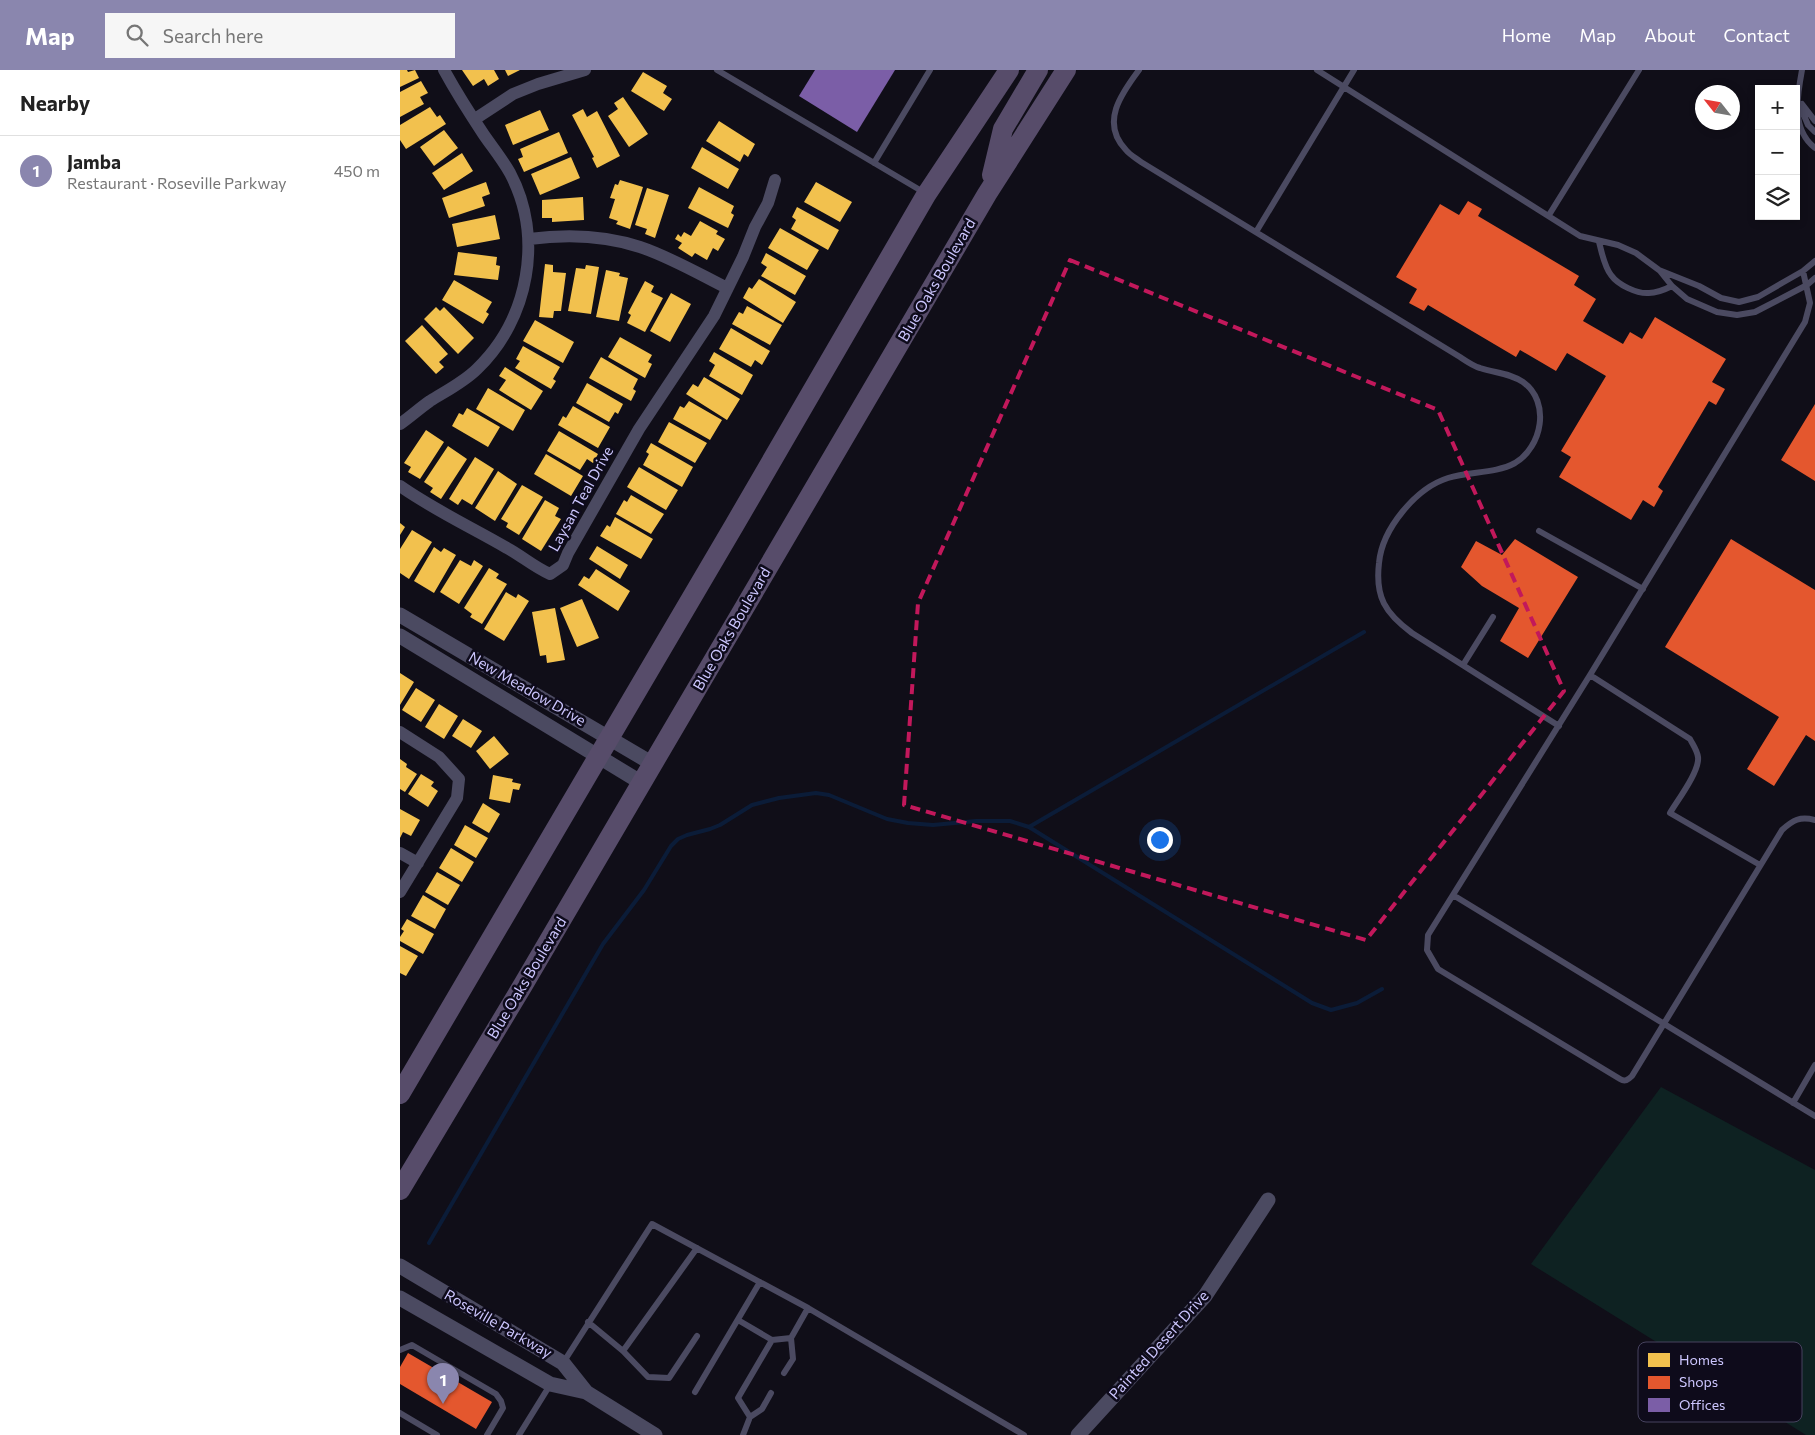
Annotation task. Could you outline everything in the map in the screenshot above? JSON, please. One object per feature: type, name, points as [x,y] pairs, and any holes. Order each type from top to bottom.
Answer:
[{"type":"main road","points":[[400,1094],[926,195],[1009,70]]},
{"type":"main road","points":[[987,194],[1003,129],[1038,70]]},
{"type":"main road","name":"Blue Oaks Boulevard","points":[[400,1190],[642,783],[987,194],[1066,70]]},
{"type":"street","points":[[400,424],[429,402],[459,384],[477,369],[494,350],[512,321],[523,291],[528,264],[529,239],[523,209],[511,174],[444,70]]},
{"type":"street","points":[[475,120],[512,94],[584,70]]},
{"type":"street","points":[[529,239],[587,236],[629,244],[658,254],[727,288],[768,203],[775,180]]},
{"type":"street","name":"Laysan Teal Drive","points":[[400,486],[426,504],[508,548],[538,569],[550,574],[563,565],[639,429],[714,316],[727,288]]},
{"type":"street","name":"New Meadow Drive","points":[[400,615],[653,764]]},
{"type":"street","name":"New Meadow Drive","points":[[400,636],[642,783]]},
{"type":"street","points":[[400,732],[439,757],[459,780],[457,798],[400,892]]},
{"type":"street","points":[[400,853],[418,863]]},
{"type":"street","name":"Painted Desert Drive","points":[[1078,1435],[1205,1296],[1268,1200]]},
{"type":"street","name":"Roseville Parkway","points":[[400,1266],[563,1362],[586,1392]]},
{"type":"street","name":"Roseville Parkway","points":[[400,1298],[550,1384],[586,1392],[655,1435]]},
{"type":"lane","points":[[717,70],[926,195]]},
{"type":"lane","points":[[874,163],[930,70]]},
{"type":"lane","points":[[1139,70],[1116,104],[1112,122],[1117,137],[1126,150],[1142,162],[1478,368],[1512,376],[1524,383],[1536,398],[1540,414],[1539,433],[1529,452],[1516,462],[1501,469],[1447,478],[1427,489],[1411,502],[1397,519],[1386,538],[1379,558],[1377,580],[1380,596],[1388,611],[1397,622],[1559,726]]},
{"type":"lane","points":[[1316,70],[1580,236],[1636,253],[1659,270],[1672,286],[1687,299],[1717,312],[1737,315],[1755,312],[1807,285],[1815,278]]},
{"type":"lane","points":[[1256,232],[1354,70]]},
{"type":"lane","points":[[1549,215],[1639,70]]},
{"type":"lane","points":[[1799,85],[1802,70]]},
{"type":"lane","points":[[1800,102],[1815,121]]},
{"type":"lane","points":[[1800,105],[1808,125],[1815,132]]},
{"type":"lane","points":[[1800,129],[1815,148]]},
{"type":"lane","points":[[1599,242],[1610,274],[1619,283],[1647,294],[1672,286]]},
{"type":"lane","points":[[1659,270],[1699,286],[1721,298],[1739,302],[1758,297],[1803,271],[1815,261]]},
{"type":"lane","points":[[1803,271],[1810,303],[1805,322],[1559,726],[1428,935],[1426,942],[1427,950],[1438,969],[1624,1081],[1632,1076],[1782,830],[1799,818],[1815,820]]},
{"type":"lane","points":[[1539,531],[1643,589]]},
{"type":"lane","points":[[1463,665],[1493,617]]},
{"type":"lane","points":[[1590,675],[1690,739],[1698,759],[1696,769],[1670,813],[1760,865]]},
{"type":"lane","points":[[1453,895],[1815,1116]]},
{"type":"lane","points":[[1793,1102],[1815,1065]]},
{"type":"lane","points":[[563,1362],[652,1224],[808,1308],[1024,1435]]},
{"type":"lane","points":[[623,1351],[698,1248]]},
{"type":"lane","points":[[695,1392],[760,1282]]},
{"type":"lane","points":[[784,1373],[793,1359],[791,1338],[808,1308]]},
{"type":"lane","points":[[738,1320],[772,1340],[791,1338]]},
{"type":"lane","points":[[588,1322],[623,1351],[648,1376],[669,1378],[697,1336]]},
{"type":"lane","points":[[750,1417],[738,1398],[772,1340]]},
{"type":"lane","points":[[400,1350],[412,1345],[496,1394],[503,1408],[487,1435]]},
{"type":"lane","points":[[520,1435],[550,1384]]},
{"type":"lane","points":[[743,1435],[750,1417],[762,1409],[771,1393]]},
{"type":"lane","points":[[400,1413],[437,1435]]},
{"type":"highlighted area","points":[[1070,260],[1438,410],[1564,691],[1366,940],[904,805],[918,603]]},
{"type":"green space","points":[[1661,1087],[1815,1170],[1815,1435],[1806,1435],[1785,1422],[1802,1422],[1802,1342],[1656,1342],[1531,1264]]},
{"type":"building: Homes","points":[[400,70],[407,70],[408,72],[415,70],[419,78],[400,87]]},
{"type":"building: Homes","points":[[462,70],[494,70],[499,79],[488,86],[484,79],[473,86]]},
{"type":"building: Homes","points":[[505,70],[520,70],[508,76]]},
{"type":"building: Homes","points":[[643,72],[667,86],[663,93],[672,99],[664,111],[631,91]]},
{"type":"building: Homes","points":[[421,81],[428,93],[420,97],[424,104],[400,117],[400,92]]},
{"type":"building: Homes","points":[[623,97],[648,134],[629,147],[608,116],[618,109],[614,103]]},
{"type":"building: Homes","points":[[430,107],[437,117],[440,115],[446,124],[406,149],[400,140],[400,125]]},
{"type":"building: Homes","points":[[583,109],[587,117],[597,111],[620,156],[597,168],[592,158],[594,157],[572,115]]},
{"type":"building: Homes","points":[[540,110],[549,130],[513,145],[505,125]]},
{"type":"building: Homes","points":[[719,121],[755,144],[748,157],[744,154],[740,162],[706,141]]},
{"type":"building: Homes","points":[[444,130],[458,148],[434,166],[420,147]]},
{"type":"building: Homes","points":[[559,132],[568,153],[524,172],[518,159],[523,157],[520,149]]},
{"type":"building: Homes","points":[[702,147],[739,169],[728,189],[691,168]]},
{"type":"building: Homes","points":[[462,153],[473,171],[444,190],[432,173]]},
{"type":"building: Homes","points":[[571,157],[580,178],[540,195],[531,174]]},
{"type":"building: Homes","points":[[620,180],[643,187],[630,229],[616,224],[618,221],[609,218],[615,199],[610,198],[615,184],[618,185]]},
{"type":"building: Homes","points":[[486,182],[490,194],[482,197],[485,206],[449,218],[442,198]]},
{"type":"building: Homes","points":[[816,182],[852,202],[840,222],[804,202]]},
{"type":"building: Homes","points":[[699,187],[734,206],[731,213],[734,215],[728,228],[688,208]]},
{"type":"building: Homes","points":[[647,188],[669,195],[655,238],[645,234],[647,229],[635,225]]},
{"type":"building: Homes","points":[[583,197],[584,220],[552,222],[552,218],[542,218],[542,200]]},
{"type":"building: Homes","points":[[797,207],[839,230],[828,250],[791,229],[796,220],[792,217]]},
{"type":"building: Homes","points":[[495,215],[500,239],[457,247],[452,224]]},
{"type":"building: Homes","points":[[700,221],[718,231],[716,234],[725,239],[718,251],[713,248],[707,260],[695,253],[692,257],[678,248],[682,243],[675,239],[678,234],[681,237],[684,232],[691,236]]},
{"type":"building: Homes","points":[[780,228],[819,250],[807,270],[768,248]]},
{"type":"building: Homes","points":[[458,252],[497,257],[496,265],[500,266],[498,280],[454,275]]},
{"type":"building: Homes","points":[[766,253],[806,276],[795,295],[761,276],[767,267],[761,263]]},
{"type":"building: Homes","points":[[545,264],[553,265],[553,272],[566,273],[561,311],[554,311],[553,318],[539,317]]},
{"type":"building: Homes","points":[[586,265],[599,267],[591,314],[568,311],[576,268],[585,269]]},
{"type":"building: Homes","points":[[606,270],[620,273],[619,276],[628,278],[619,321],[596,317]]},
{"type":"building: Homes","points":[[759,279],[796,302],[783,323],[743,298],[749,287],[752,289]]},
{"type":"building: Homes","points":[[454,280],[492,302],[486,312],[489,314],[483,324],[442,300]]},
{"type":"building: Homes","points":[[645,281],[654,286],[651,292],[663,298],[645,332],[627,323],[631,315],[628,313]]},
{"type":"building: Homes","points":[[671,293],[691,304],[670,342],[650,331]]},
{"type":"building: Homes","points":[[747,306],[782,325],[770,345],[732,324],[739,312],[743,314]]},
{"type":"building: Homes","points":[[436,307],[440,311],[444,307],[474,338],[458,354],[424,319]]},
{"type":"building: Homes","points":[[535,320],[574,342],[563,363],[523,341]]},
{"type":"building: Homes","points":[[422,325],[448,354],[439,362],[444,367],[436,374],[405,341]]},
{"type":"building: Homes","points":[[731,328],[770,351],[762,365],[755,360],[751,367],[719,349]]},
{"type":"building: Homes","points":[[620,337],[652,355],[648,362],[652,364],[645,378],[608,357]]},
{"type":"building: Homes","points":[[523,346],[560,367],[553,379],[556,381],[551,389],[515,368],[520,361],[516,359]]},
{"type":"building: Homes","points":[[714,352],[753,375],[742,395],[709,376],[715,365],[709,361]]},
{"type":"building: Homes","points":[[601,357],[638,379],[633,389],[636,391],[631,401],[589,378]]},
{"type":"building: Homes","points":[[505,367],[543,391],[531,410],[499,390],[506,380],[499,376]]},
{"type":"building: Homes","points":[[704,377],[740,399],[727,420],[686,394],[693,384],[698,387]]},
{"type":"building: Homes","points":[[587,383],[623,404],[618,414],[615,412],[609,422],[576,403]]},
{"type":"building: Homes","points":[[488,388],[525,410],[513,431],[476,409]]},
{"type":"building: Homes","points":[[689,401],[722,420],[710,440],[673,419],[680,406],[684,408]]},
{"type":"building: Homes","points":[[573,406],[610,427],[598,448],[558,425],[563,416],[566,418]]},
{"type":"building: Homes","points":[[467,408],[500,427],[488,447],[452,426],[459,413],[463,415]]},
{"type":"building: Homes","points":[[669,422],[707,443],[695,463],[658,442]]},
{"type":"building: Homes","points":[[426,430],[444,442],[420,479],[408,472],[411,467],[404,463]]},
{"type":"building: Homes","points":[[559,431],[598,454],[593,463],[587,459],[580,470],[547,451]]},
{"type":"building: Homes","points":[[651,443],[693,467],[682,487],[643,465],[649,454],[646,452]]},
{"type":"building: Homes","points":[[448,446],[467,459],[441,499],[430,492],[433,488],[424,482]]},
{"type":"building: Homes","points":[[546,454],[583,476],[571,496],[534,474]]},
{"type":"building: Homes","points":[[475,457],[494,469],[472,505],[462,499],[458,505],[449,499]]},
{"type":"building: Homes","points":[[639,467],[678,490],[666,510],[627,487]]},
{"type":"building: Homes","points":[[498,471],[517,484],[495,521],[475,508]]},
{"type":"building: Homes","points":[[522,485],[543,497],[519,535],[506,527],[508,523],[501,519]]},
{"type":"building: Homes","points":[[631,495],[664,514],[651,534],[616,514],[624,500],[627,502]]},
{"type":"building: Homes","points":[[545,500],[559,508],[555,516],[561,519],[541,551],[522,539]]},
{"type":"building: Homes","points":[[615,517],[653,539],[641,559],[600,536],[607,525],[610,527]]},
{"type":"building: Homes","points":[[400,523],[405,527],[400,535]]},
{"type":"building: Homes","points":[[412,530],[432,542],[409,579],[400,573],[400,549]]},
{"type":"building: Homes","points":[[597,546],[628,565],[620,579],[589,559]]},
{"type":"building: Homes","points":[[434,547],[441,552],[444,548],[456,555],[434,593],[414,581]]},
{"type":"building: Homes","points":[[460,560],[471,566],[474,560],[483,566],[459,604],[440,592]]},
{"type":"building: Homes","points":[[489,568],[499,574],[496,578],[507,584],[482,624],[470,617],[472,614],[464,608]]},
{"type":"building: Homes","points":[[596,569],[630,591],[618,611],[578,585],[584,576],[589,579]]},
{"type":"building: Homes","points":[[506,592],[516,598],[518,594],[529,601],[504,641],[484,629]]},
{"type":"building: Homes","points":[[582,599],[599,638],[577,647],[560,608]]},
{"type":"building: Homes","points":[[555,608],[565,660],[547,663],[546,655],[540,656],[532,612]]},
{"type":"building: Homes","points":[[400,673],[414,682],[400,705]]},
{"type":"building: Homes","points":[[416,688],[435,700],[421,722],[402,710]]},
{"type":"building: Homes","points":[[439,704],[458,716],[444,739],[425,727]]},
{"type":"building: Homes","points":[[463,719],[482,731],[471,748],[452,736]]},
{"type":"building: Homes","points":[[494,736],[509,754],[490,769],[476,751]]},
{"type":"building: Homes","points":[[400,759],[407,764],[406,767],[417,774],[405,792],[400,789]]},
{"type":"building: Homes","points":[[421,774],[434,782],[431,786],[438,791],[428,807],[408,794]]},
{"type":"building: Homes","points":[[493,775],[513,779],[512,782],[521,784],[519,790],[513,789],[510,803],[489,799]]},
{"type":"building: Homes","points":[[483,803],[500,814],[489,833],[472,823]]},
{"type":"building: Homes","points":[[400,809],[420,820],[411,836],[403,832],[400,838]]},
{"type":"building: Homes","points":[[465,825],[488,838],[476,858],[454,845]]},
{"type":"building: Homes","points":[[451,848],[474,862],[462,882],[439,868]]},
{"type":"building: Homes","points":[[437,872],[460,885],[448,905],[425,892]]},
{"type":"building: Homes","points":[[423,895],[446,909],[435,929],[411,916]]},
{"type":"building: Homes","points":[[407,919],[434,934],[423,954],[400,941],[404,931],[401,929]]},
{"type":"building: Homes","points":[[400,946],[418,956],[406,976],[400,973]]},
{"type":"building: Shops","points":[[1468,201],[1482,209],[1478,216],[1579,276],[1574,285],[1596,299],[1583,321],[1623,344],[1630,332],[1642,339],[1655,317],[1726,359],[1712,382],[1725,389],[1716,405],[1709,401],[1658,487],[1663,491],[1654,507],[1643,500],[1631,520],[1559,477],[1571,457],[1561,451],[1606,376],[1567,353],[1556,371],[1520,350],[1516,357],[1428,305],[1424,311],[1409,303],[1417,289],[1396,277],[1440,204],[1459,215]]},
{"type":"building: Shops","points":[[1815,404],[1815,481],[1781,460]]},
{"type":"building: Shops","points":[[1515,539],[1578,577],[1528,658],[1500,641],[1519,608],[1482,586],[1461,567],[1476,541],[1502,555]]},
{"type":"building: Shops","points":[[1731,539],[1815,590],[1815,741],[1806,735],[1774,786],[1747,769],[1779,717],[1665,647]]},
{"type":"building: Shops","points":[[408,1353],[492,1402],[476,1429],[400,1384],[400,1367]]},
{"type":"building: Offices","points":[[815,70],[895,70],[857,132],[799,96]]},
{"type":"waterway","points":[[1029,827],[1364,632]]},
{"type":"waterway","points":[[429,1243],[603,944],[644,890],[671,846],[678,839],[687,835],[720,825],[752,805],[779,798],[816,793],[829,795],[887,819],[908,823],[933,825],[976,821],[1010,821],[1029,827],[1312,1003],[1331,1010],[1357,1003],[1382,989]]},
{"type":"place","name":"Jamba","points":[[443,1404]]}]
